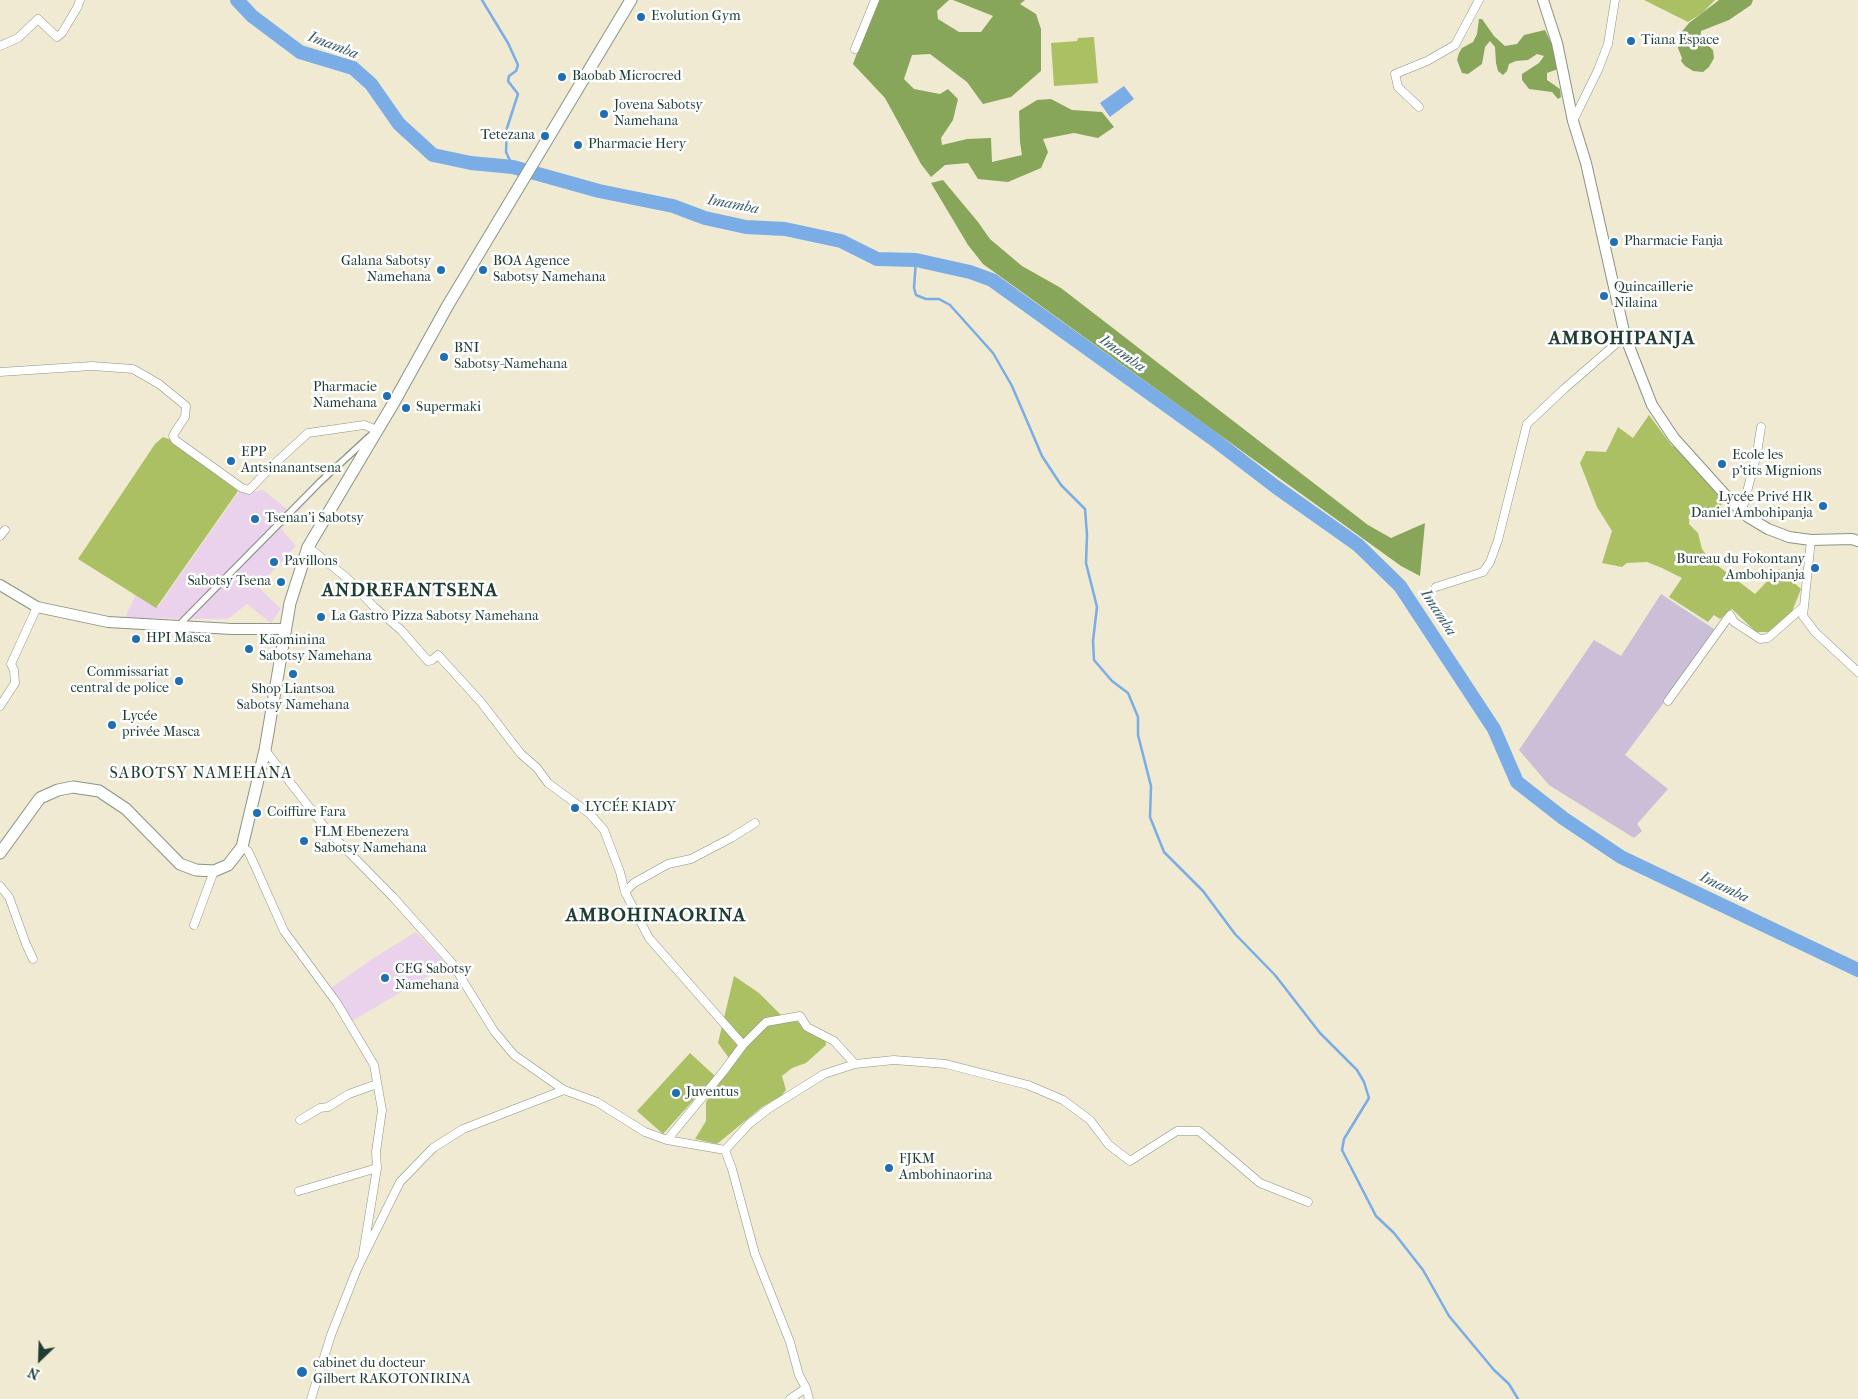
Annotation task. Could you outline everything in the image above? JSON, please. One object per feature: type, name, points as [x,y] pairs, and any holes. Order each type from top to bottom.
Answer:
[{"type":"main road","points":[[0,853],[40,798],[58,790],[73,787],[99,791],[126,809],[180,864],[196,870],[214,872],[228,865],[242,847],[264,750],[291,598],[308,547],[448,304],[631,0]]},
{"type":"street","points":[[0,46],[18,38],[38,19],[58,37],[77,8],[80,0]]},
{"type":"street","points":[[856,49],[875,0]]},
{"type":"street","points":[[1419,107],[1398,87],[1395,74],[1428,61],[1455,46],[1479,0]]},
{"type":"street","points":[[1543,0],[1557,43],[1573,121],[1586,163],[1625,336],[1652,405],[1674,438],[1742,511],[1768,529],[1789,537],[1811,540],[1852,539],[1858,542]]},
{"type":"street","points":[[1573,121],[1598,70],[1608,44],[1615,0]]},
{"type":"street","points":[[1436,587],[1483,572],[1490,562],[1498,540],[1527,424],[1625,336]]},
{"type":"street","points":[[0,372],[92,366],[133,370],[158,384],[186,406],[185,417],[174,432],[175,440],[242,488],[248,490],[271,466],[308,434],[364,425],[377,430],[327,475],[178,626]]},
{"type":"street","points":[[1742,511],[1757,453],[1761,427]]},
{"type":"street","points":[[1811,540],[1803,616],[1815,632],[1858,672]]},
{"type":"street","points":[[308,547],[347,578],[374,607],[401,630],[428,661],[438,655],[480,701],[520,754],[537,768],[548,783],[590,814],[604,830],[620,872],[625,892],[649,938],[743,1045]]},
{"type":"street","points":[[0,585],[37,606],[108,622],[285,629]]},
{"type":"street","points":[[0,706],[15,683],[14,670],[11,664],[37,606]]},
{"type":"street","points":[[1668,701],[1730,615],[1740,626],[1760,639],[1768,638],[1803,606]]},
{"type":"street","points":[[264,750],[326,830],[393,897],[452,962],[494,1031],[514,1055],[564,1090],[597,1102],[645,1132],[667,1140],[725,1150]]},
{"type":"street","points":[[625,892],[634,883],[668,864],[691,859],[755,823]]},
{"type":"street","points":[[242,847],[248,851],[284,931],[337,1003],[374,1065],[382,1110],[376,1152],[377,1168],[363,1254]]},
{"type":"street","points":[[194,925],[214,872]]},
{"type":"street","points":[[0,886],[9,897],[33,959]]},
{"type":"street","points":[[667,1140],[743,1045],[766,1022],[800,1016],[807,1027],[834,1041],[855,1064]]},
{"type":"street","points":[[725,1150],[749,1124],[793,1092],[824,1074],[855,1064],[894,1060],[946,1064],[1028,1085],[1063,1100],[1090,1120],[1109,1145],[1130,1161],[1177,1131],[1199,1131],[1260,1183],[1308,1202]]},
{"type":"street","points":[[300,1120],[320,1108],[328,1107],[349,1094],[377,1084]]},
{"type":"street","points":[[311,1399],[331,1335],[363,1254],[400,1182],[433,1148],[463,1129],[564,1090]]},
{"type":"street","points":[[725,1150],[755,1254],[790,1342],[799,1375],[809,1399]]},
{"type":"street","points":[[298,1191],[377,1168]]},
{"type":"street","points":[[790,1399],[806,1388]]},
{"type":"shaded area","name":"Tsenan'i Sabotsy","points":[[369,433],[364,442],[281,529],[296,546],[258,587],[281,609],[271,623],[247,604],[228,619],[125,618],[136,594],[158,607],[240,490],[246,493],[263,490],[288,510]]},
{"type":"shaded area","points":[[1661,594],[1717,631],[1625,755],[1668,789],[1637,824],[1642,831],[1634,838],[1549,785],[1519,750],[1594,640],[1621,656]]},
{"type":"shaded area","name":"CEG Sabotsy Namehana","points":[[416,932],[447,965],[352,1021],[327,991],[372,959]]},
{"type":"green space","points":[[877,0],[949,0],[937,11],[938,19],[959,32],[981,32],[993,16],[953,0],[1025,0],[1020,4],[1036,14],[1041,29],[1041,71],[1011,97],[983,104],[967,82],[930,54],[912,55],[904,79],[914,89],[940,94],[948,89],[958,99],[953,120],[941,138],[942,145],[967,139],[991,138],[992,162],[1022,155],[1019,111],[1037,100],[1051,99],[1072,110],[1102,112],[1114,127],[1098,138],[1074,133],[1043,139],[1048,152],[1041,168],[1008,182],[978,179],[968,163],[945,165],[931,177],[921,164],[885,98],[853,64]]},
{"type":"green space","points":[[1644,0],[1715,0],[1702,13],[1688,22]]},
{"type":"green space","points":[[1719,0],[1753,0],[1751,5],[1729,20],[1701,31],[1700,38],[1713,50],[1714,58],[1709,67],[1703,72],[1693,71],[1681,61],[1682,58],[1678,48],[1680,34],[1689,23]]},
{"type":"green space","points":[[1479,19],[1482,19],[1494,36],[1505,46],[1517,44],[1524,35],[1545,30],[1561,64],[1558,69],[1547,73],[1547,80],[1560,89],[1561,97],[1558,99],[1552,92],[1529,89],[1522,80],[1522,74],[1539,63],[1544,56],[1537,54],[1528,60],[1509,64],[1507,71],[1503,75],[1498,71],[1495,47],[1490,41],[1485,47],[1482,64],[1468,74],[1462,73],[1457,60],[1459,53],[1462,48],[1473,42],[1477,34]]},
{"type":"green space","points":[[1094,37],[1098,83],[1054,86],[1051,43],[1077,41],[1078,38]]},
{"type":"green space","points":[[943,180],[990,239],[1022,266],[1061,288],[1368,525],[1391,538],[1425,523],[1420,576],[1401,566],[983,264],[968,245],[931,183]]},
{"type":"green space","points":[[1649,415],[1672,446],[1677,448],[1724,501],[1716,512],[1701,509],[1690,514],[1689,524],[1698,533],[1702,549],[1709,559],[1755,594],[1779,569],[1801,589],[1791,614],[1770,632],[1756,632],[1732,609],[1720,619],[1714,615],[1708,622],[1669,597],[1682,578],[1662,568],[1647,562],[1627,563],[1622,567],[1602,563],[1612,531],[1597,507],[1580,463],[1586,451],[1606,452],[1618,427],[1633,438]]},
{"type":"green space","points":[[163,437],[171,440],[238,491],[156,608],[78,559],[155,444]]},
{"type":"green space","points":[[734,976],[759,993],[782,1016],[798,1022],[825,1039],[826,1045],[806,1063],[792,1068],[782,1076],[786,1090],[781,1096],[762,1107],[717,1144],[695,1139],[706,1121],[706,1102],[731,1061],[718,1043]]},
{"type":"green space","name":"Juventus","points":[[690,1053],[715,1076],[663,1134],[637,1111]]},
{"type":"water","points":[[1124,86],[1134,99],[1110,117],[1100,103]]},
{"type":"waterway","name":"Imamba","points":[[237,0],[252,16],[300,52],[353,68],[371,84],[399,124],[433,155],[471,163],[513,167],[599,191],[673,206],[705,218],[746,227],[785,229],[841,241],[877,259],[916,260],[970,272],[992,280],[1358,545],[1400,586],[1494,729],[1517,782],[1563,818],[1621,857],[1858,970]]},
{"type":"waterway","points":[[482,0],[508,43],[518,65],[516,71],[509,76],[508,81],[518,94],[507,128],[506,152],[513,167]]},
{"type":"waterway","points":[[916,260],[914,288],[916,295],[926,299],[939,299],[950,305],[993,353],[1012,386],[1042,456],[1061,485],[1085,509],[1087,535],[1086,563],[1097,607],[1093,641],[1094,660],[1112,681],[1128,693],[1138,717],[1138,735],[1151,786],[1150,817],[1164,852],[1203,891],[1235,934],[1275,975],[1320,1033],[1357,1070],[1364,1082],[1369,1098],[1344,1139],[1342,1150],[1376,1216],[1394,1233],[1423,1270],[1449,1316],[1494,1370],[1509,1384],[1518,1399]]},
{"type":"place","name":"Evolution Gym","points":[[641,17]]},
{"type":"place","name":"Tiana Espace","points":[[1631,41]]},
{"type":"place","name":"Baobab Microcred","points":[[562,77]]},
{"type":"place","name":"Jovena Sabotsy Namehana","points":[[604,114]]},
{"type":"place","name":"Tetezana","points":[[545,136]]},
{"type":"place","name":"Pharmacie Hery","points":[[578,145]]},
{"type":"place","name":"Pharmacie Fanja","points":[[1614,242]]},
{"type":"place","name":"Galana Sabotsy Namehana","points":[[441,270]]},
{"type":"place","name":"BOA Agence Sabotsy Namehana","points":[[483,270]]},
{"type":"place","name":"Quincaillerie Nilaina","points":[[1604,296]]},
{"type":"place","name":"BNI Sabotsy-Namehana","points":[[444,357]]},
{"type":"place","name":"Pharmacie Namehana","points":[[387,396]]},
{"type":"place","name":"Supermaki","points":[[406,408]]},
{"type":"place","name":"EPP Antsinanantsena","points":[[231,461]]},
{"type":"place","name":"Ecole les p’tits Mignions","points":[[1722,464]]},
{"type":"place","name":"Lycée Privé HR Daniel Ambohipanja","points":[[1823,506]]},
{"type":"place","name":"Tsenan'i Sabotsy","points":[[255,519]]},
{"type":"place","name":"Pavillons","points":[[274,562]]},
{"type":"place","name":"Bureau du Fokontany Ambohipanja","points":[[1815,568]]},
{"type":"place","name":"Sabotsy Tsena","points":[[281,582]]},
{"type":"place","name":"La Gastro Pizza Sabotsy Namehana","points":[[321,617]]},
{"type":"place","name":"HPI Masca","points":[[136,639]]},
{"type":"place","name":"Kaominina Sabotsy Namehana","points":[[249,649]]},
{"type":"place","name":"Shop Liantsoa Sabotsy Namehana","points":[[293,674]]},
{"type":"place","name":"Commissariat central de police","points":[[179,681]]},
{"type":"place","name":"Lycée privée Masca","points":[[112,725]]},
{"type":"place","name":"LYCÉE KIADY","points":[[575,808]]},
{"type":"place","name":"Coiffure Fara","points":[[257,813]]},
{"type":"place","name":"FLM Ebenezera Sabotsy Namehana","points":[[304,841]]},
{"type":"place","name":"CEG Sabotsy Namehana","points":[[385,978]]},
{"type":"place","name":"Juventus","points":[[676,1093]]},
{"type":"place","name":"FJKM Ambohinaorina","points":[[889,1168]]},
{"type":"place","name":"cabinet du docteur Gilbert RAKOTONIRINA","points":[[302,1372]]},
{"type":"district","name":"AMBOHIPANJA","points":[[1622,339]]},
{"type":"district","name":"ANDREFANTSENA","points":[[410,591]]},
{"type":"district","name":"SABOTSY NAMEHANA","points":[[201,774]]},
{"type":"district","name":"AMBOHINAORINA","points":[[656,916]]}]
